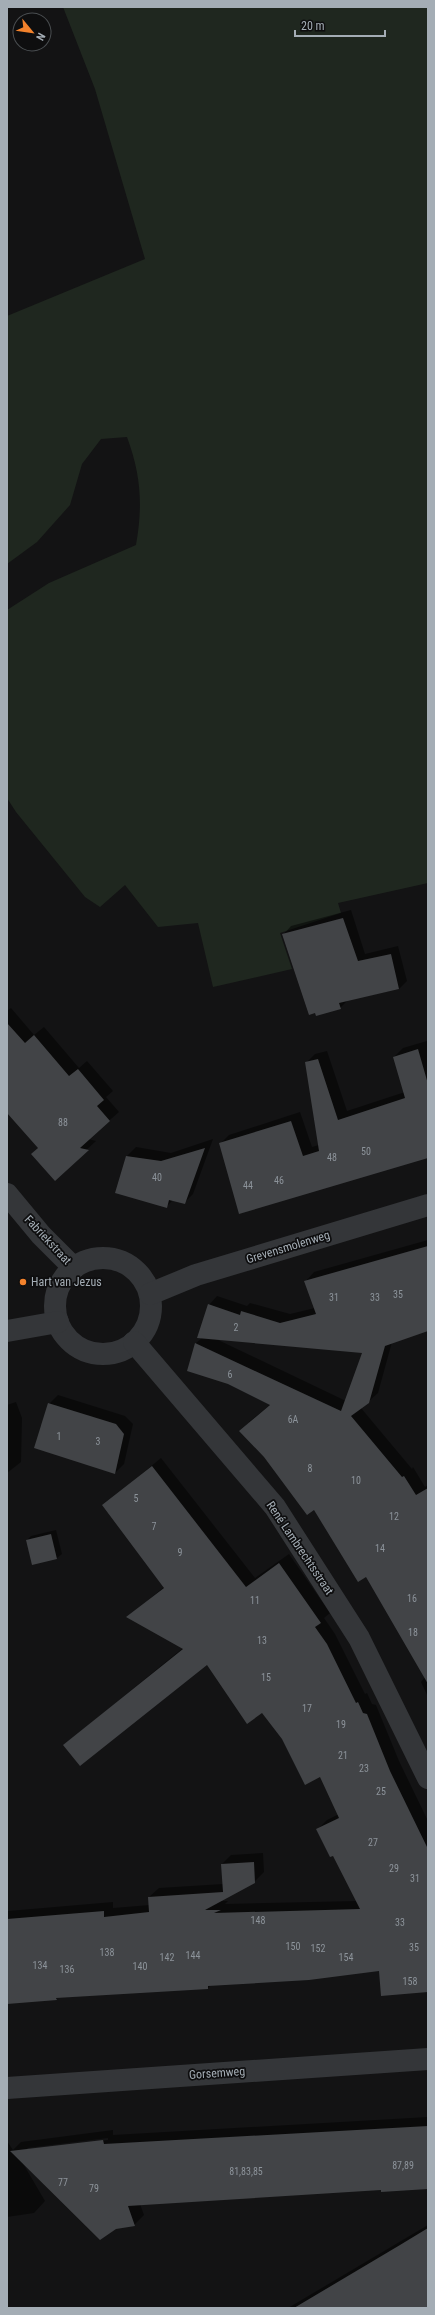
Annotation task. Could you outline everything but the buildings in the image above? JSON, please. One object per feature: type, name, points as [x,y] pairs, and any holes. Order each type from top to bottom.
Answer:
[{"type":"street","name":"Fabriekstraat","points":[[7,1194],[41,1235],[74,1268]]},
{"type":"street","name":"Grevensmolenweg","points":[[150,1294],[196,1275],[428,1205]]},
{"type":"street","points":[[99,1258],[113,1259],[126,1263],[141,1276],[150,1294],[151,1312],[146,1329],[134,1342],[121,1350],[106,1354],[91,1352],[77,1346],[66,1335],[58,1322],[56,1307],[58,1292],[64,1278],[74,1268],[86,1261],[99,1258]]},
{"type":"street","points":[[7,1331],[58,1322]]},
{"type":"street","name":"René Lambrechtsstraat","points":[[134,1342],[275,1507],[359,1638],[428,1778]]},
{"type":"street","name":"Gorsemweg","points":[[7,2088],[428,2059]]},
{"type":"shaded area","points":[[63,7],[428,7],[428,883],[338,903],[341,913],[280,933],[292,969],[213,987],[198,923],[158,927],[125,885],[100,907],[85,897],[16,812],[7,798],[7,610],[49,583],[136,545],[140,517],[138,477],[127,437],[101,439],[82,464],[70,505],[37,542],[7,564],[7,316],[145,259],[95,89]]},
{"type":"place","name":"Hart van Jezus","points":[[23,1282]]}]
